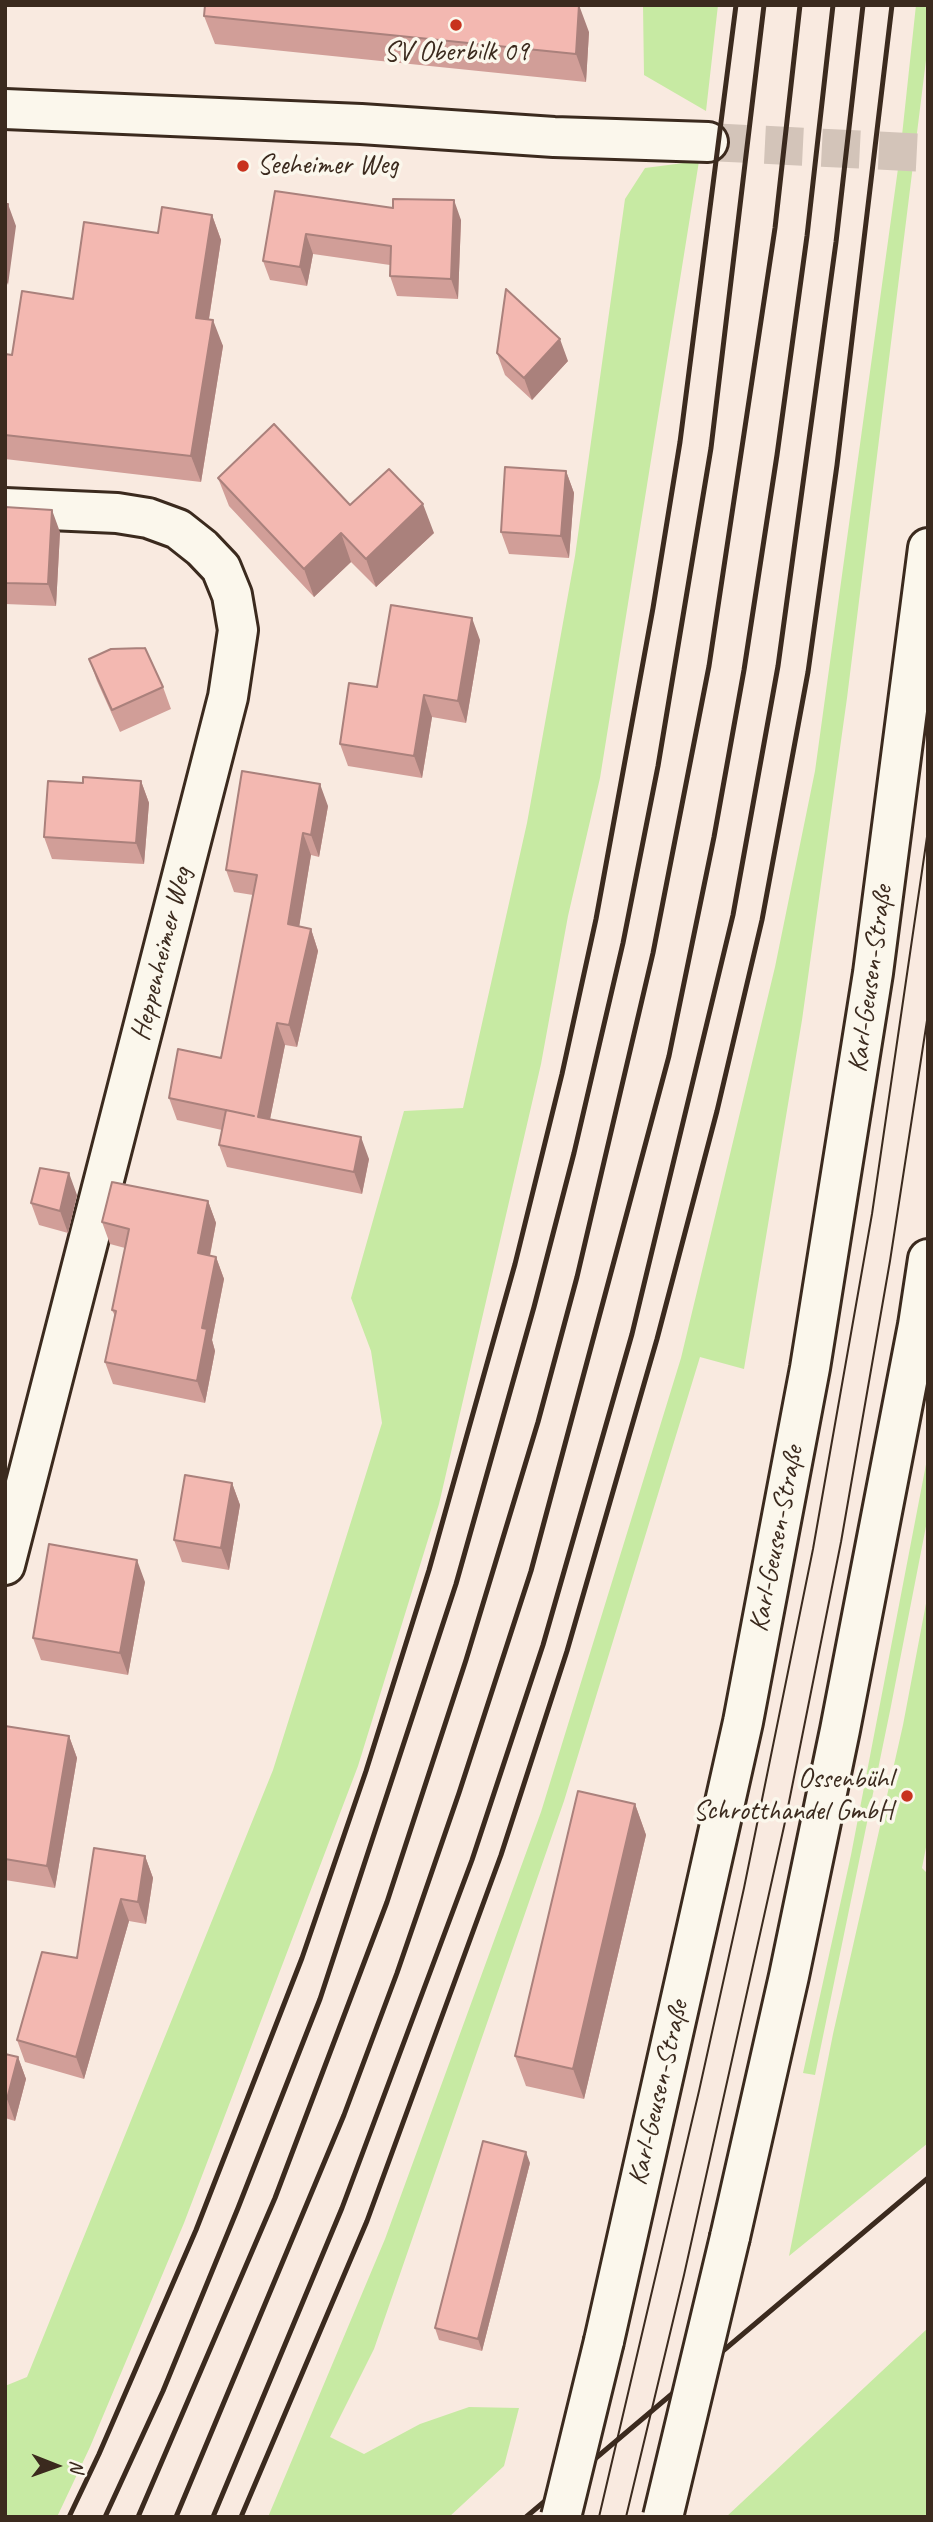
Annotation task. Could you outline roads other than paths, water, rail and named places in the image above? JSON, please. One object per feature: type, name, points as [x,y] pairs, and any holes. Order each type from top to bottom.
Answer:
[{"type":"main road","points":[[5,109],[360,124],[554,137],[708,142]]},
{"type":"main road","name":"Heppenheimer Weg","points":[[5,508],[117,513],[148,518],[178,529],[221,568],[232,595],[238,630],[228,697],[5,1565]]},
{"type":"main road","name":"Karl-Geusen-Straße","points":[[561,2517],[604,2341],[743,1722],[810,1368],[873,973],[928,548]]},
{"type":"main road","points":[[663,2517],[730,2237],[841,1730],[918,1325],[928,1259]]},
{"type":"tunnel","points":[[708,142],[928,153]]},
{"type":"tram line","points":[[599,2517],[744,1888],[813,1549],[872,1214],[928,830]]},
{"type":"tram line","points":[[626,2517],[684,2275],[785,1822],[841,1542],[890,1261],[928,1014]]},
{"type":"railway","points":[[69,2517],[196,2230],[302,1958],[366,1771],[429,1570],[515,1264],[562,1074],[596,919],[653,608],[680,442],[736,5]]},
{"type":"railway","points":[[105,2517],[163,2391],[320,1999],[456,1584],[534,1307],[574,1153],[623,943],[658,766],[711,448],[764,5]]},
{"type":"railway","points":[[138,2517],[275,2198],[387,1902],[466,1660],[538,1422],[577,1277],[653,953],[709,666],[775,228],[800,5]]},
{"type":"railway","points":[[176,2517],[344,2115],[397,1973],[459,1793],[531,1571],[669,1056],[714,837],[744,670],[807,236],[833,5]]},
{"type":"railway","points":[[213,2517],[342,2208],[472,1860],[543,1645],[632,1334],[733,915],[778,666],[836,242],[863,5]]},
{"type":"railway","points":[[241,2517],[367,2221],[501,1855],[567,1651],[657,1339],[717,1111],[762,920],[808,672],[837,465],[892,5]]},
{"type":"railway","points":[[526,2517],[928,2178]]},
{"type":"place","name":"SV Oberbilk 09","points":[[456,25]]},
{"type":"place","name":"Seeheimer Weg","points":[[243,166]]},
{"type":"place","name":"Ossenbühl Schrotthandel GmbH","points":[[907,1796]]}]
